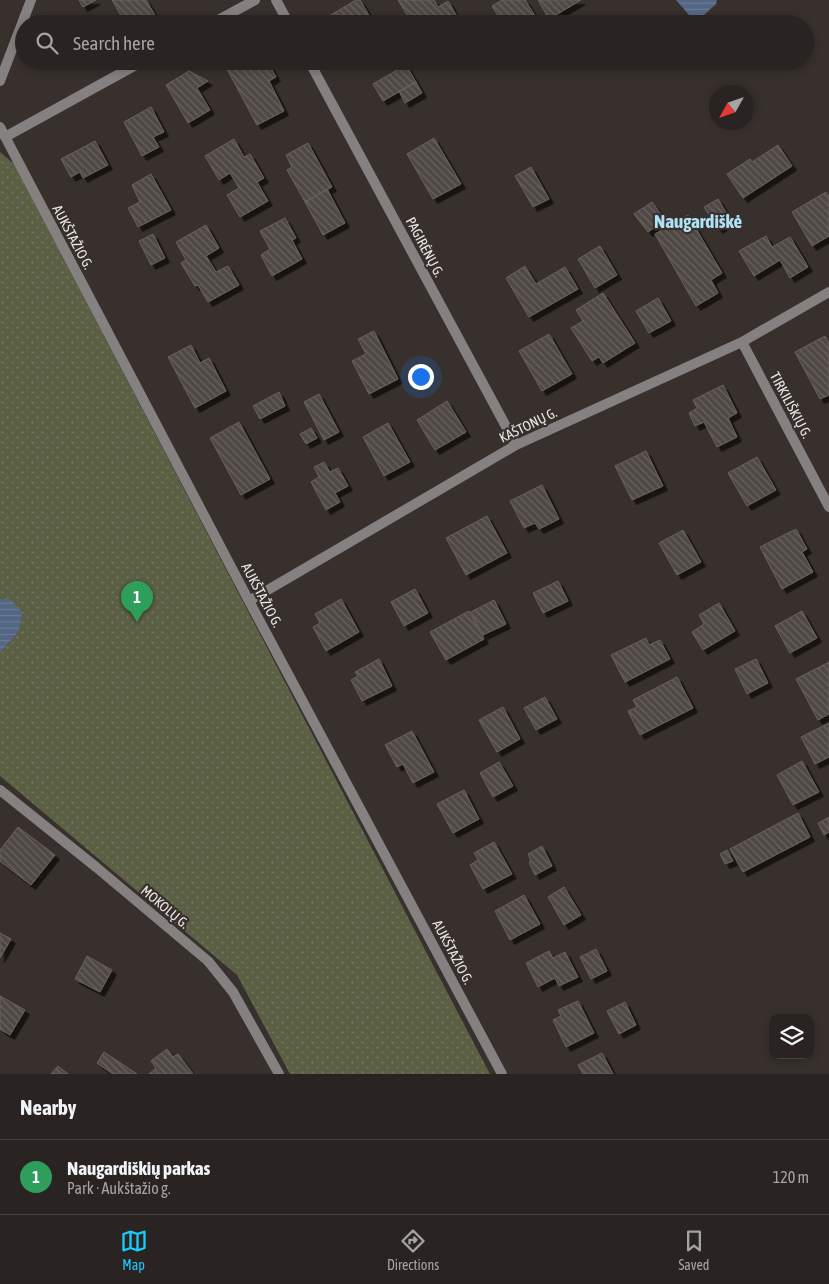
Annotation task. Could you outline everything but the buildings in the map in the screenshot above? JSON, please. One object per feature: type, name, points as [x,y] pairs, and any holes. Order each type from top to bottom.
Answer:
[{"type":"street","points":[[25,15],[31,0]]},
{"type":"street","points":[[228,15],[255,0]]},
{"type":"street","points":[[276,0],[284,15]]},
{"type":"street","points":[[0,81],[15,42]]},
{"type":"street","points":[[2,132],[125,70]]},
{"type":"street","name":"PAGIRĖNŲ G.","points":[[314,70],[516,445]]},
{"type":"street","name":"AUKŠTAŽIO G.","points":[[2,132],[249,601],[502,1074]]},
{"type":"street","name":"KAŠTONŲ G.","points":[[249,601],[516,445],[742,342],[829,292]]},
{"type":"street","name":"TIRKILIŠKIŲ G.","points":[[742,342],[829,507]]},
{"type":"street","name":"MOKOLŲ G.","points":[[0,790],[96,867],[208,962],[233,992],[279,1074]]},
{"type":"green space","points":[[0,152],[14,164],[490,1074],[290,1074],[237,975],[0,776],[0,653],[19,631],[10,599],[0,599]]},
{"type":"water","points":[[676,0],[717,0],[716,4],[704,15],[689,15]]},
{"type":"water","points":[[0,599],[10,599],[22,612],[19,631],[0,653]]},
{"type":"place","name":"Naugardiškių parkas","points":[[137,622]]},
{"type":"district","name":"Naugardiškė","points":[[698,221]]}]
